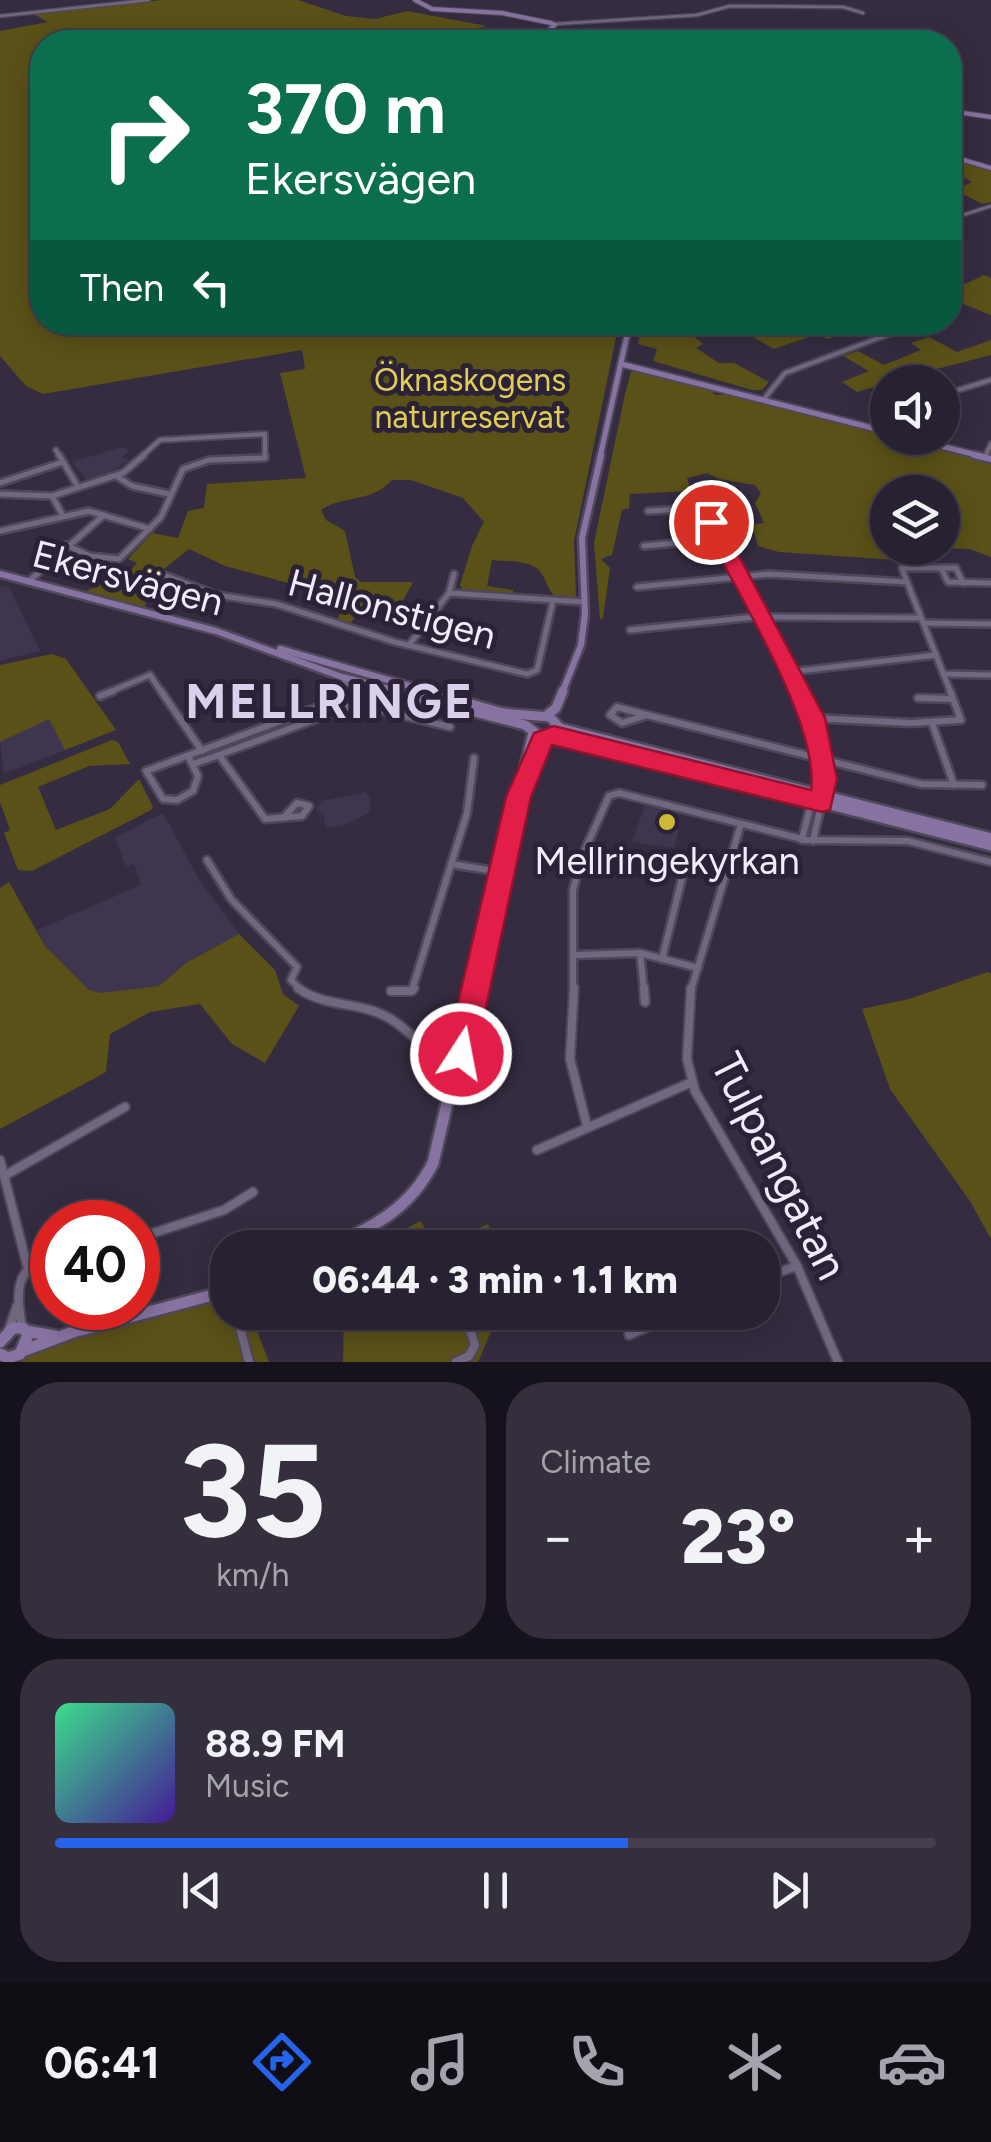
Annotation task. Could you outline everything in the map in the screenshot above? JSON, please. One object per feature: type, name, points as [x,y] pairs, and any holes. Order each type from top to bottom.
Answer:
[{"type":"street","points":[[0,16],[148,0]]},
{"type":"street","points":[[415,0],[429,9],[502,13],[555,24],[698,14],[730,6],[843,7],[862,13]]},
{"type":"street","points":[[548,30],[555,24]]},
{"type":"street","points":[[962,113],[991,117]]},
{"type":"street","points":[[962,160],[991,168]]},
{"type":"street","points":[[963,215],[991,206]]},
{"type":"street","points":[[365,1230],[392,1217],[414,1198],[433,1163],[523,786],[540,742],[555,730],[556,708],[581,645],[582,538],[627,335]]},
{"type":"street","points":[[764,399],[786,372],[887,335]]},
{"type":"street","points":[[621,364],[870,426]]},
{"type":"street","points":[[960,389],[991,380]]},
{"type":"street","points":[[0,494],[52,496],[116,476],[133,466],[158,441],[265,434],[265,458],[190,465],[180,473],[161,517],[116,560],[90,556],[66,545]]},
{"type":"street","points":[[960,451],[988,458],[991,444]]},
{"type":"street","points":[[56,450],[78,487]]},
{"type":"street","points":[[0,483],[63,462]]},
{"type":"street","points":[[116,476],[132,486],[170,494]]},
{"type":"street","points":[[693,490],[813,718],[820,761],[818,797],[808,840]]},
{"type":"street","points":[[52,496],[63,516]]},
{"type":"street","points":[[648,511],[703,508]]},
{"type":"street","points":[[0,530],[91,511],[150,529]]},
{"type":"street","points":[[28,582],[66,545],[104,516]]},
{"type":"street","points":[[644,546],[720,539]]},
{"type":"street","points":[[813,718],[932,723],[961,720],[902,568],[956,568],[963,583]]},
{"type":"street","points":[[941,568],[948,582],[991,584]]},
{"type":"street","name":"Ekersvägen","points":[[0,574],[240,640],[533,730],[555,730]]},
{"type":"street","points":[[409,645],[449,593],[454,574]]},
{"type":"street","points":[[637,587],[792,574],[907,582]]},
{"type":"street","name":"Hallonstigen","points":[[164,575],[217,594],[276,604],[409,645],[533,674],[553,601]]},
{"type":"street","points":[[449,593],[584,602]]},
{"type":"street","points":[[630,630],[762,618],[991,624]]},
{"type":"street","points":[[790,672],[936,656]]},
{"type":"street","points":[[943,674],[991,674]]},
{"type":"street","points":[[188,756],[198,776],[194,791],[177,800],[163,799],[146,771],[321,706],[352,675]]},
{"type":"street","name":"Ekersvägen","points":[[352,675],[502,713],[543,717],[555,730]]},
{"type":"street","points":[[100,696],[150,676],[202,751]]},
{"type":"street","points":[[918,698],[953,698]]},
{"type":"street","points":[[193,764],[356,704],[450,727]]},
{"type":"street","points":[[649,714],[622,723],[610,716],[612,710],[620,707],[649,714],[820,761],[920,784],[982,786]]},
{"type":"street","points":[[532,758],[533,730],[556,708]]},
{"type":"street","points":[[932,723],[954,785]]},
{"type":"street","points":[[555,730],[991,842]]},
{"type":"street","points":[[219,756],[265,820],[284,817]]},
{"type":"street","points":[[391,991],[410,993],[416,985],[470,795],[474,758]]},
{"type":"street","points":[[588,1126],[574,1094],[570,1060],[568,1018],[576,955],[574,886],[609,796],[619,792],[788,838],[908,841],[991,862]]},
{"type":"street","name":"Tulpangatan","points":[[741,824],[698,968],[684,1030],[692,1082],[797,1266],[838,1362]]},
{"type":"street","points":[[207,860],[231,898],[296,967],[292,980],[301,991],[313,998],[381,1013],[404,1030],[427,1056],[455,1068]]},
{"type":"street","points":[[451,864],[501,872]]},
{"type":"street","points":[[662,958],[664,935],[684,870]]},
{"type":"street","points":[[576,955],[640,953],[698,968]]},
{"type":"street","points":[[640,953],[646,1002]]},
{"type":"street","points":[[537,1150],[692,1082]]},
{"type":"street","points":[[4,1176],[125,1107]]},
{"type":"street","points":[[0,1160],[28,1265],[20,1276],[18,1303],[28,1340],[21,1355]]},
{"type":"street","points":[[160,1231],[224,1210],[252,1192]]},
{"type":"street","points":[[780,1272],[797,1266]]},
{"type":"street","points":[[2,1356],[21,1355],[55,1336],[130,1321],[210,1297]]},
{"type":"street","points":[[3,1336],[18,1303]]},
{"type":"street","points":[[3,1336],[24,1330],[55,1336]]},
{"type":"street","points":[[241,1330],[249,1362]]},
{"type":"street","points":[[456,1362],[469,1356],[475,1345],[470,1330]]},
{"type":"street","points":[[630,1335],[641,1330]]},
{"type":"shaded area","points":[[121,447],[130,450],[122,457],[129,460],[105,475],[86,479],[72,462]]},
{"type":"shaded area","points":[[0,585],[9,587],[40,651],[0,661]]},
{"type":"shaded area","points":[[49,718],[65,750],[4,774],[0,742]]},
{"type":"shaded area","points":[[365,792],[371,799],[369,813],[341,826],[326,828],[323,813],[316,811],[322,801]]},
{"type":"shaded area","points":[[645,805],[661,809],[656,824],[679,830],[674,848],[632,842]]},
{"type":"shaded area","points":[[163,813],[200,881],[239,934],[186,963],[159,986],[101,994],[89,990],[45,946],[37,930],[141,885],[134,864],[126,867],[115,838]]},
{"type":"green space","name":"Öknaskogens naturreservat","points":[[163,0],[298,0],[346,16],[375,19],[407,11],[487,26],[472,30],[30,30],[30,335],[617,335],[574,541],[576,598],[555,597],[542,574],[532,566],[492,560],[487,586],[513,590],[513,595],[464,592],[460,585],[484,522],[463,498],[411,480],[392,480],[375,493],[321,510],[326,520],[345,531],[355,577],[361,582],[413,582],[400,606],[370,598],[349,625],[335,621],[345,607],[329,601],[333,595],[225,566],[189,549],[149,581],[145,607],[86,591],[104,583],[116,586],[137,563],[128,559],[152,533],[178,538],[188,511],[204,508],[207,484],[306,478],[280,373],[305,369],[302,350],[43,394],[26,386],[0,356],[0,31],[48,22],[30,12]]},
{"type":"green space","points":[[962,163],[991,171],[991,202],[983,204],[962,194],[962,187],[972,182],[962,176]]},
{"type":"green space","points":[[984,275],[991,278],[991,315],[962,304],[962,285]]},
{"type":"green space","points":[[639,335],[692,335],[703,344],[696,348],[719,363],[734,363],[769,382],[762,390],[752,390],[653,361],[657,349],[638,344]]},
{"type":"green space","points":[[754,335],[814,335],[774,349],[751,336]]},
{"type":"green space","points":[[929,337],[957,352],[991,340],[991,355],[952,365],[884,365],[921,350],[911,343]]},
{"type":"green space","points":[[858,351],[884,365],[870,365],[870,388],[857,392],[842,382],[869,371],[843,356]]},
{"type":"green space","points":[[637,370],[709,388],[715,395],[743,395],[870,430],[870,455],[960,454],[991,463],[991,557],[960,549],[960,475],[870,475],[870,558],[779,552],[758,546],[752,525],[764,523],[755,503],[761,493],[755,485],[707,473],[687,478],[691,491],[630,494],[629,508],[622,510],[612,555],[601,559],[610,568],[600,619],[594,543],[631,372]]},
{"type":"green space","points":[[52,654],[66,659],[116,730],[65,750],[49,719],[0,742],[0,665]]},
{"type":"green space","points":[[112,740],[118,742],[130,764],[89,766],[38,787],[56,830],[110,809],[139,779],[151,810],[32,871],[18,870],[4,833],[10,830],[0,802],[0,785]]},
{"type":"green space","points":[[9,882],[45,946],[89,990],[101,993],[159,986],[186,963],[239,934],[275,970],[283,994],[299,1006],[265,1063],[232,1044],[200,1004],[150,1012],[110,1034],[106,1072],[0,1129],[0,888]]},
{"type":"green space","points":[[988,972],[991,1239],[970,1201],[890,1089],[862,1009],[909,999]]},
{"type":"green space","points":[[421,1221],[426,1230],[403,1230]]},
{"type":"green space","points":[[210,1300],[210,1330],[257,1330],[269,1362],[0,1362],[0,1351],[87,1330],[160,1330],[160,1312]]},
{"type":"green space","points":[[344,1330],[492,1330],[478,1362],[343,1362]]},
{"type":"place","name":"Mellringekyrkan","points":[[667,822]]},
{"type":"district","name":"MELLRINGE","points":[[330,701]]},
{"type":"route","points":[[461,1054],[519,797],[542,740],[554,734],[822,803],[825,779],[813,718],[711,522]]}]
